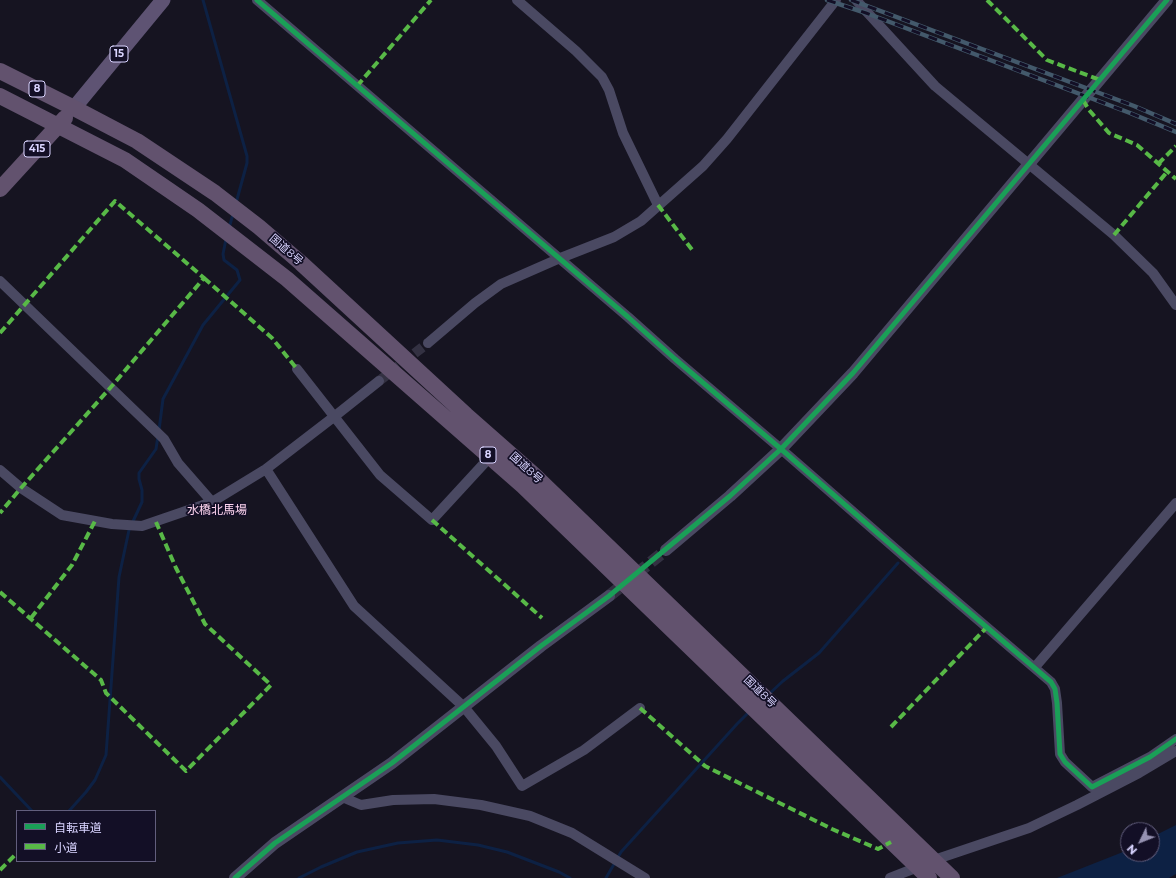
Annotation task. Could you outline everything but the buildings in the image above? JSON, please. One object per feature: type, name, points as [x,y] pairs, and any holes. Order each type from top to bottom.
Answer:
[{"type":"highway","name":"国道8号","points":[[0,71],[137,141],[215,193],[301,263],[466,415],[533,474],[952,878]]},
{"type":"highway","name":"国道8号","points":[[0,96],[125,160],[198,210],[288,279],[523,486],[925,873]]},
{"type":"highway","name":"415","points":[[0,189],[74,108]]},
{"type":"main road","name":"15","points":[[74,108],[163,0]]},
{"type":"street","points":[[257,0],[1052,682],[1055,689],[1057,703],[1060,754],[1065,762],[1092,787],[1150,756],[1176,739]]},
{"type":"street","points":[[517,0],[576,51],[602,77],[609,90],[623,133],[658,205]]},
{"type":"street","points":[[428,343],[475,303],[501,284],[558,258],[614,237],[641,221],[703,166],[727,139],[836,0]]},
{"type":"street","points":[[856,0],[935,86],[1114,236],[1153,273],[1176,305]]},
{"type":"street","points":[[666,550],[730,496],[781,449],[852,373],[1167,0]]},
{"type":"street","points":[[0,281],[164,439],[178,463],[212,502]]},
{"type":"street","points":[[297,369],[380,475],[432,520],[490,457]]},
{"type":"street","points":[[0,470],[21,488],[62,515],[112,524],[142,526],[212,502],[266,469],[379,381]]},
{"type":"street","points":[[266,469],[354,606],[464,707],[496,746],[522,786],[584,750],[640,708]]},
{"type":"street","points":[[1035,667],[1176,503]]},
{"type":"street","points":[[235,878],[275,844],[392,763],[541,646],[609,596]]},
{"type":"street","points":[[936,862],[1029,828],[1078,805],[1139,773],[1176,751]]},
{"type":"street","points":[[342,797],[361,805],[393,800],[434,799],[481,805],[530,816],[572,833],[645,878]]},
{"type":"street","points":[[890,878],[925,873]]},
{"type":"water","points":[[1176,825],[1176,874],[1169,878],[1057,878],[1120,853],[1120,862],[1160,862],[1160,833]]},
{"type":"waterway","points":[[203,0],[247,156],[247,163],[236,203]]},
{"type":"waterway","points":[[229,228],[233,214]]},
{"type":"waterway","points":[[159,430],[163,399],[203,325],[240,280],[237,270],[224,260],[223,254],[226,239]]},
{"type":"waterway","points":[[70,810],[95,780],[106,755],[119,577],[129,530],[142,502],[142,490],[139,473],[156,449],[158,436]]},
{"type":"waterway","points":[[768,695],[783,681],[819,653],[898,563]]},
{"type":"waterway","points":[[606,878],[621,852],[749,712]]},
{"type":"waterway","points":[[0,777],[31,810]]},
{"type":"waterway","points":[[299,878],[357,852],[398,843],[437,840],[478,845],[507,852],[559,872],[570,878]]},
{"type":"tunnel","points":[[379,381],[428,343]]},
{"type":"tunnel","points":[[609,596],[666,550]]},
{"type":"railway","points":[[827,0],[866,13],[1130,113],[1176,132]]},
{"type":"railway","points":[[851,0],[1134,106],[1176,124]]},
{"type":"marked path","points":[[357,86],[431,0]]},
{"type":"marked path","points":[[987,0],[1047,60],[1100,80]]},
{"type":"marked path","points":[[1083,100],[1089,110],[1109,133],[1137,145],[1176,179]]},
{"type":"marked path","points":[[1158,164],[1176,146]]},
{"type":"marked path","points":[[1114,235],[1167,172]]},
{"type":"marked path","points":[[0,333],[115,201],[204,278],[111,387],[0,513]]},
{"type":"marked path","points":[[658,205],[693,251]]},
{"type":"marked path","points":[[204,278],[272,338],[297,369]]},
{"type":"marked path","points":[[432,520],[542,618]]},
{"type":"marked path","points":[[31,618],[72,565],[95,521]]},
{"type":"marked path","points":[[0,592],[101,680],[106,693],[186,771],[271,685],[205,624],[176,568],[156,522]]},
{"type":"marked path","points":[[891,727],[987,627]]},
{"type":"marked path","points":[[640,708],[705,766],[832,829],[878,849],[891,842]]},
{"type":"marked path","points":[[0,870],[16,854]]},
{"type":"cycle path","points":[[257,0],[628,317],[1051,682],[1055,689],[1057,703],[1060,754],[1065,762],[1092,787],[1150,757],[1176,739]]},
{"type":"cycle path","points":[[235,878],[275,843],[392,763],[541,646],[609,596],[730,496],[781,449],[853,373],[1167,0]]},
{"type":"district","name":"水橋北馬場","points":[[217,510]]}]
